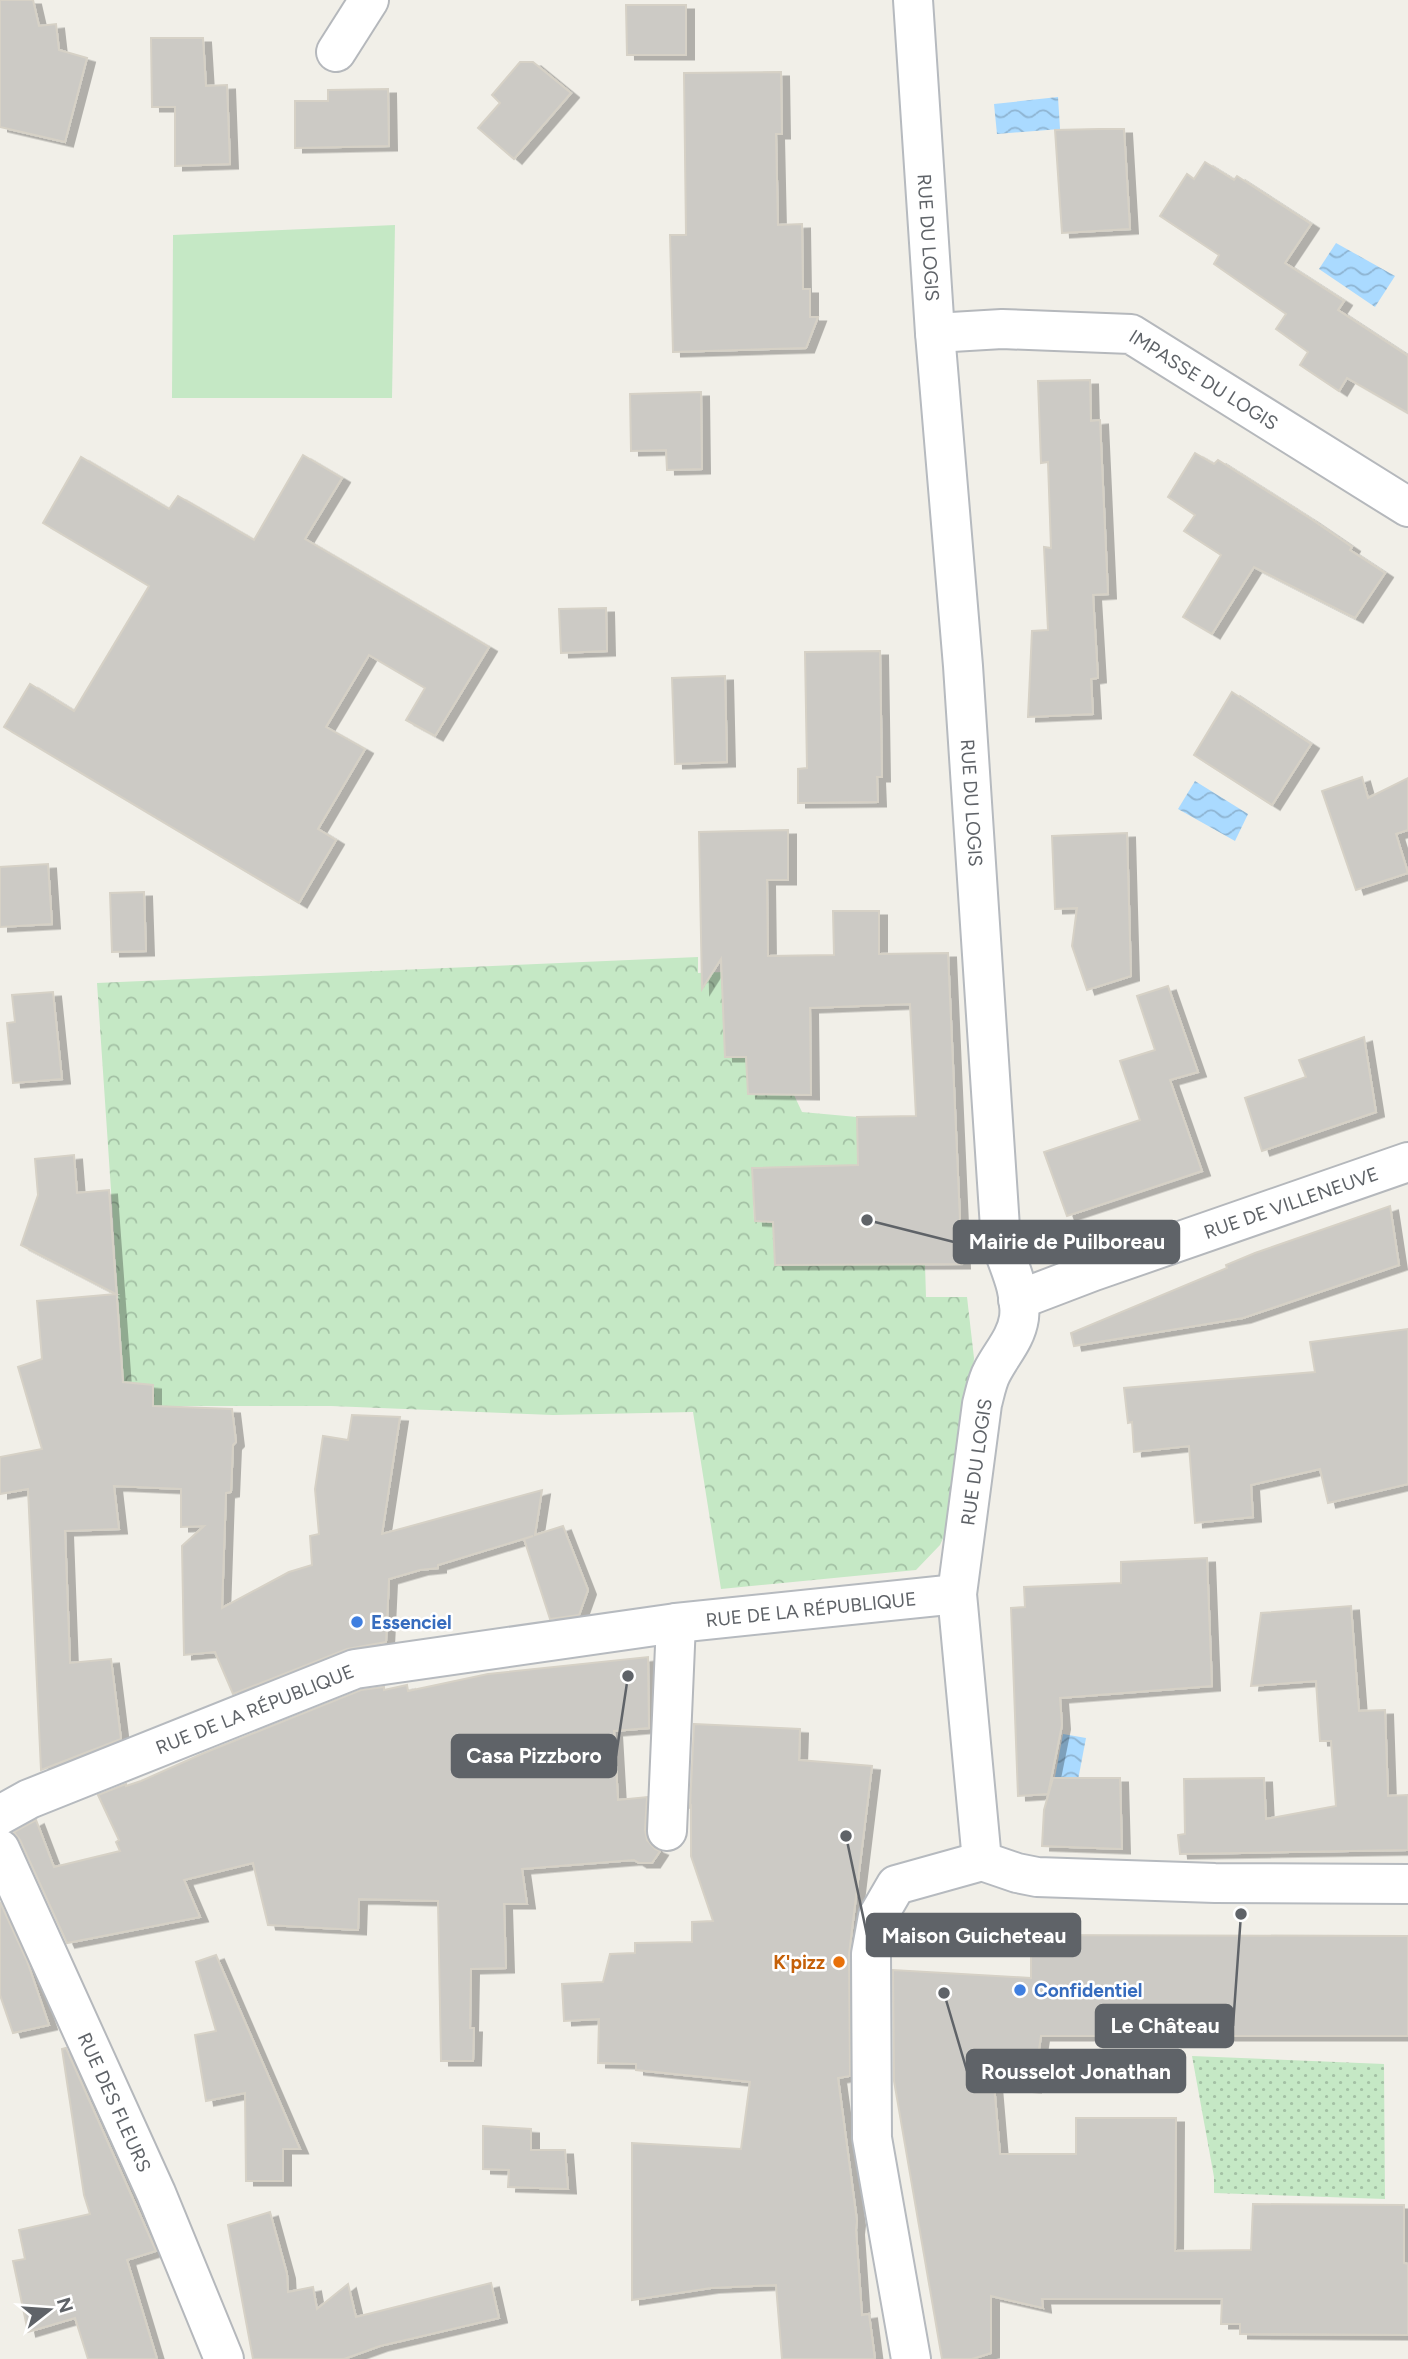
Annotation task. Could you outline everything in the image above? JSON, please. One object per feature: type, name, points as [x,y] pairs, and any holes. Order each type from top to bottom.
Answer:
[{"type":"street","points":[[336,52],[369,0]]},
{"type":"street","name":"RUE DU LOGIS","points":[[913,0],[935,334],[963,666],[1001,1243],[1016,1286],[1019,1318],[1012,1341],[991,1373],[982,1404],[957,1594]]},
{"type":"street","name":"IMPASSE DU LOGIS","points":[[935,334],[1002,328],[1131,334],[1408,507]]},
{"type":"street","name":"RUE DE VILLENEUVE","points":[[1018,1300],[1408,1162]]},
{"type":"street","points":[[957,1594],[982,1861]]},
{"type":"street","name":"RUE DE LA RÉPUBLIQUE","points":[[0,1815],[29,1799],[355,1669],[676,1623],[957,1594]]},
{"type":"street","points":[[667,1830],[676,1623]]},
{"type":"street","name":"RUE DES FLEURS","points":[[0,1849],[156,2193],[223,2359]]},
{"type":"street","points":[[911,2359],[872,2138],[871,1954],[878,1916],[897,1885],[982,1861],[1037,1877],[1215,1883],[1408,1884]]},
{"type":"green space","points":[[395,225],[392,398],[172,398],[173,235]]},
{"type":"green space","points":[[698,957],[698,973],[723,972],[725,1057],[746,1057],[748,1094],[794,1095],[802,1112],[857,1117],[858,1183],[810,1166],[752,1168],[754,1221],[773,1222],[775,1265],[925,1264],[926,1297],[967,1297],[974,1358],[965,1473],[952,1519],[940,1545],[916,1570],[721,1589],[693,1412],[553,1415],[331,1406],[153,1406],[152,1385],[124,1382],[97,983]]},
{"type":"green space","points":[[1192,2056],[1384,2064],[1385,2199],[1214,2193],[1214,2177]]},
{"type":"water","points":[[1058,97],[1060,129],[997,134],[994,104]]},
{"type":"water","points":[[1336,243],[1395,276],[1375,307],[1319,269]]},
{"type":"water","points":[[1195,781],[1248,814],[1235,841],[1178,809]]},
{"type":"water","points":[[1063,1734],[1086,1738],[1078,1780],[1055,1777]]},
{"type":"building","points":[[0,0],[33,0],[39,26],[56,24],[59,50],[87,58],[65,142],[0,127]]},
{"type":"building","points":[[626,5],[686,5],[686,55],[627,55]]},
{"type":"building","points":[[151,38],[203,38],[206,86],[227,85],[230,164],[175,166],[175,107],[152,107]]},
{"type":"building","points":[[520,62],[533,62],[571,93],[514,159],[478,128],[500,103],[492,95]]},
{"type":"building","points":[[781,72],[782,134],[776,134],[778,225],[802,224],[803,289],[810,289],[810,317],[818,317],[806,348],[673,352],[670,235],[686,235],[684,73]]},
{"type":"building","points":[[388,89],[389,146],[295,148],[295,101],[328,101],[328,90]]},
{"type":"building","points":[[1124,129],[1130,229],[1062,233],[1055,130]]},
{"type":"building","points":[[1205,162],[1234,180],[1237,176],[1311,224],[1285,263],[1344,301],[1338,310],[1408,356],[1408,413],[1347,378],[1339,391],[1300,365],[1308,352],[1276,329],[1286,314],[1214,264],[1219,255],[1160,216],[1187,174],[1194,179]]},
{"type":"building","points":[[1090,380],[1091,421],[1100,420],[1108,594],[1093,595],[1098,678],[1091,679],[1093,714],[1028,717],[1032,631],[1048,630],[1044,547],[1051,548],[1048,462],[1041,463],[1038,381]]},
{"type":"building","points":[[701,392],[702,469],[667,470],[666,450],[631,451],[630,394]]},
{"type":"building","points":[[1195,453],[1214,464],[1218,460],[1311,519],[1385,573],[1355,618],[1254,567],[1212,634],[1183,617],[1221,555],[1184,531],[1195,515],[1168,497]]},
{"type":"building","points":[[303,455],[342,478],[305,539],[489,647],[435,736],[406,720],[425,688],[369,655],[326,727],[365,749],[318,829],[336,840],[299,903],[4,727],[30,684],[74,711],[149,586],[43,523],[81,457],[169,509],[178,496],[254,540]]},
{"type":"building","points":[[606,608],[607,651],[561,653],[559,609]]},
{"type":"building","points":[[880,651],[882,777],[877,777],[878,802],[798,803],[798,769],[807,768],[805,652]]},
{"type":"building","points":[[725,676],[727,762],[675,764],[672,678]]},
{"type":"building","points":[[1232,692],[1311,744],[1272,805],[1194,755]]},
{"type":"building","points":[[1362,777],[1368,798],[1408,778],[1408,830],[1396,834],[1408,873],[1356,890],[1322,791]]},
{"type":"building","points":[[788,830],[788,880],[767,880],[768,956],[834,955],[833,911],[879,911],[879,954],[948,953],[962,1264],[775,1265],[773,1222],[755,1221],[752,1168],[858,1165],[857,1117],[916,1116],[910,1004],[810,1008],[811,1095],[748,1094],[746,1057],[725,1057],[721,959],[702,989],[699,832]]},
{"type":"building","points":[[1127,833],[1131,976],[1087,990],[1072,946],[1077,908],[1055,909],[1052,836]]},
{"type":"building","points":[[48,864],[52,924],[0,927],[0,867]]},
{"type":"building","points":[[144,892],[146,951],[112,952],[110,893]]},
{"type":"building","points":[[1168,986],[1198,1072],[1170,1080],[1202,1171],[1067,1216],[1044,1152],[1140,1120],[1120,1061],[1155,1050],[1137,996]]},
{"type":"building","points":[[53,992],[62,1079],[13,1083],[7,1023],[15,1022],[12,995]]},
{"type":"building","points":[[1364,1037],[1376,1112],[1262,1151],[1245,1098],[1306,1077],[1299,1060]]},
{"type":"building","points":[[74,1155],[77,1193],[109,1190],[123,1382],[153,1385],[153,1406],[232,1409],[236,1442],[233,1445],[231,1492],[226,1493],[222,1608],[289,1572],[312,1565],[310,1536],[319,1534],[315,1489],[323,1436],[348,1440],[352,1415],[400,1417],[382,1534],[542,1490],[535,1535],[563,1526],[588,1590],[579,1615],[550,1619],[524,1539],[533,1536],[438,1565],[438,1568],[389,1579],[386,1642],[347,1649],[233,1694],[215,1652],[184,1655],[182,1546],[204,1526],[181,1527],[181,1489],[114,1486],[119,1529],[65,1531],[70,1663],[111,1659],[121,1739],[41,1770],[28,1489],[0,1494],[0,1457],[42,1449],[18,1367],[42,1359],[37,1301],[116,1294],[21,1245],[38,1195],[35,1159]]},
{"type":"building","points":[[1390,1206],[1399,1265],[1243,1318],[1074,1346],[1071,1333],[1227,1268],[1226,1265],[1255,1253]]},
{"type":"building","points":[[1408,1329],[1408,1484],[1328,1503],[1320,1469],[1251,1485],[1253,1517],[1195,1523],[1189,1446],[1134,1452],[1132,1422],[1128,1423],[1124,1388],[1315,1372],[1310,1342]]},
{"type":"building","points":[[1207,1558],[1212,1686],[1060,1698],[1062,1725],[1048,1794],[1018,1796],[1011,1608],[1025,1607],[1024,1587],[1121,1583],[1121,1562]]},
{"type":"building","points":[[1351,1606],[1359,1711],[1385,1710],[1388,1796],[1408,1795],[1408,1850],[1180,1854],[1178,1835],[1185,1834],[1184,1779],[1264,1778],[1266,1819],[1336,1806],[1331,1741],[1320,1741],[1316,1681],[1251,1686],[1261,1613]]},
{"type":"building","points":[[648,1657],[649,1728],[614,1731],[618,1800],[647,1797],[647,1840],[660,1851],[652,1863],[639,1863],[634,1860],[522,1869],[527,1904],[504,1904],[506,1968],[471,1969],[470,2028],[474,2028],[473,2061],[441,2061],[438,1901],[359,1899],[358,1930],[268,1925],[253,1863],[184,1880],[200,1917],[67,1943],[14,1832],[36,1820],[54,1867],[120,1851],[116,1842],[119,1840],[98,1795],[141,1781],[361,1690],[384,1687],[384,1690],[407,1685],[408,1691],[488,1674]]},
{"type":"building","points":[[694,1724],[800,1729],[799,1760],[872,1766],[849,1954],[850,2076],[838,2078],[857,2221],[862,2315],[869,2314],[875,2359],[782,2359],[776,2285],[711,2288],[632,2300],[632,2143],[741,2149],[750,2082],[636,2070],[636,2064],[598,2063],[599,2019],[564,2021],[562,1984],[603,1982],[610,1954],[635,1953],[635,1943],[692,1942],[692,1922],[713,1921],[691,1856],[690,1807]]},
{"type":"building","points":[[1053,1778],[1120,1778],[1122,1849],[1042,1846],[1044,1810]]},
{"type":"building","points":[[0,1902],[27,1961],[49,2025],[13,2033],[0,1995]]},
{"type":"building","points":[[1031,1935],[1408,1936],[1408,2036],[1041,2036],[1033,2088],[994,2084],[1000,2154],[1076,2154],[1076,2118],[1176,2118],[1175,2251],[1251,2250],[1253,2204],[1404,2205],[1404,2263],[1408,2264],[1408,2335],[1240,2334],[1240,2324],[1221,2324],[1222,2299],[1042,2299],[1043,2308],[991,2296],[991,2353],[972,2359],[942,2359],[894,2081],[893,1970],[1031,1978]]},
{"type":"building","points":[[216,1955],[300,2149],[283,2149],[283,2181],[246,2181],[245,2093],[206,2101],[195,2035],[216,2031],[196,1962]]},
{"type":"building","points":[[66,2048],[156,2251],[127,2260],[157,2359],[88,2359],[75,2318],[28,2332],[13,2261],[25,2259],[19,2230],[90,2214],[84,2195],[62,2049]]},
{"type":"building","points":[[483,2126],[531,2129],[531,2150],[565,2150],[568,2189],[508,2187],[509,2170],[483,2169]]},
{"type":"building","points":[[270,2212],[287,2274],[288,2292],[313,2287],[317,2309],[348,2284],[356,2317],[491,2283],[499,2318],[380,2346],[344,2359],[253,2359],[228,2225]]},
{"type":"place","name":"Mairie de Puilboreau","points":[[867,1220]]},
{"type":"place","name":"Essenciel","points":[[357,1622]]},
{"type":"place","name":"Casa Pizzboro","points":[[628,1676]]},
{"type":"place","name":"Maison Guicheteau","points":[[846,1836]]},
{"type":"place","name":"Le Château","points":[[1241,1914]]},
{"type":"place","name":"K'pizz","points":[[839,1962]]},
{"type":"place","name":"Confidentiel","points":[[1020,1990]]},
{"type":"place","name":"Rousselot Jonathan","points":[[944,1993]]}]
